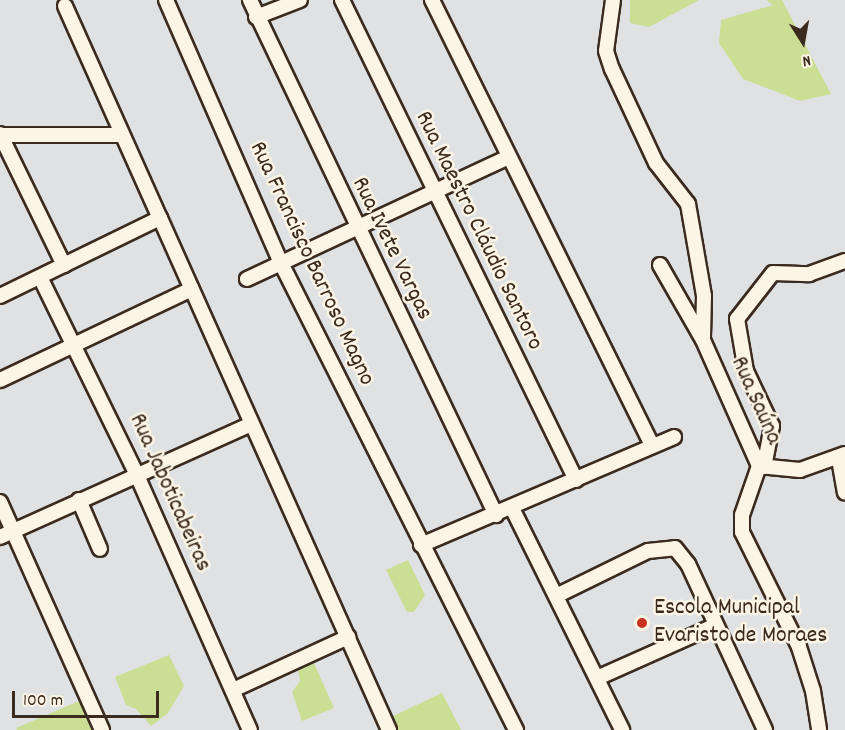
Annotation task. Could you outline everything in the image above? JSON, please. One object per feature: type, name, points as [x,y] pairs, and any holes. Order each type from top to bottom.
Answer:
[{"type":"street","name":"Rua Francisco Barroso Magno","points":[[166,0],[281,263],[421,545],[454,601],[516,730]]},
{"type":"street","name":"Rua Ivete Vargas","points":[[250,0],[357,230],[496,515]]},
{"type":"street","points":[[256,17],[300,0]]},
{"type":"street","name":"Rua Maestro Cláudio Santoro","points":[[342,0],[434,193],[576,480]]},
{"type":"street","points":[[432,0],[651,446]]},
{"type":"street","points":[[613,0],[606,51],[612,69],[656,163],[688,204],[704,296],[703,340]]},
{"type":"street","points":[[65,6],[389,730]]},
{"type":"street","points":[[64,265],[0,134],[121,135]]},
{"type":"street","points":[[247,279],[357,230],[508,157]]},
{"type":"street","points":[[0,296],[160,218]]},
{"type":"street","points":[[845,261],[809,274],[773,273],[737,319],[746,371],[772,426],[761,466],[801,470],[842,457],[845,492]]},
{"type":"street","name":"Rua Saúna","points":[[660,265],[703,340],[761,466],[742,515],[742,532],[799,647],[813,691],[819,730]]},
{"type":"street","name":"Rua Jaboticabeiras","points":[[40,277],[76,345],[136,473],[250,730]]},
{"type":"street","points":[[0,380],[192,289]]},
{"type":"street","points":[[0,537],[136,473],[251,424]]},
{"type":"street","points":[[421,545],[496,515],[674,436]]},
{"type":"street","points":[[79,500],[100,549]]},
{"type":"street","points":[[0,502],[102,730]]},
{"type":"street","points":[[512,508],[558,595],[622,730]]},
{"type":"street","points":[[558,595],[648,550],[675,548],[688,564],[765,730]]},
{"type":"street","points":[[597,678],[716,625]]},
{"type":"street","points":[[233,690],[348,637]]},
{"type":"green space","points":[[630,0],[699,0],[649,27],[630,23]]},
{"type":"green space","points":[[766,0],[782,0],[831,94],[800,101],[743,79],[719,43],[721,20],[773,5]]},
{"type":"green space","points":[[408,560],[425,595],[414,612],[407,612],[386,570]]},
{"type":"green space","points":[[169,655],[184,686],[168,713],[151,726],[136,709],[126,705],[115,677]]},
{"type":"green space","points":[[314,663],[334,708],[302,721],[292,692],[300,681],[298,670]]},
{"type":"green space","points":[[442,693],[461,730],[394,730],[389,718]]},
{"type":"green space","points":[[79,701],[92,730],[17,730],[16,728]]},
{"type":"place","name":"Escola Municipal Evaristo de Moraes","points":[[642,623]]}]
